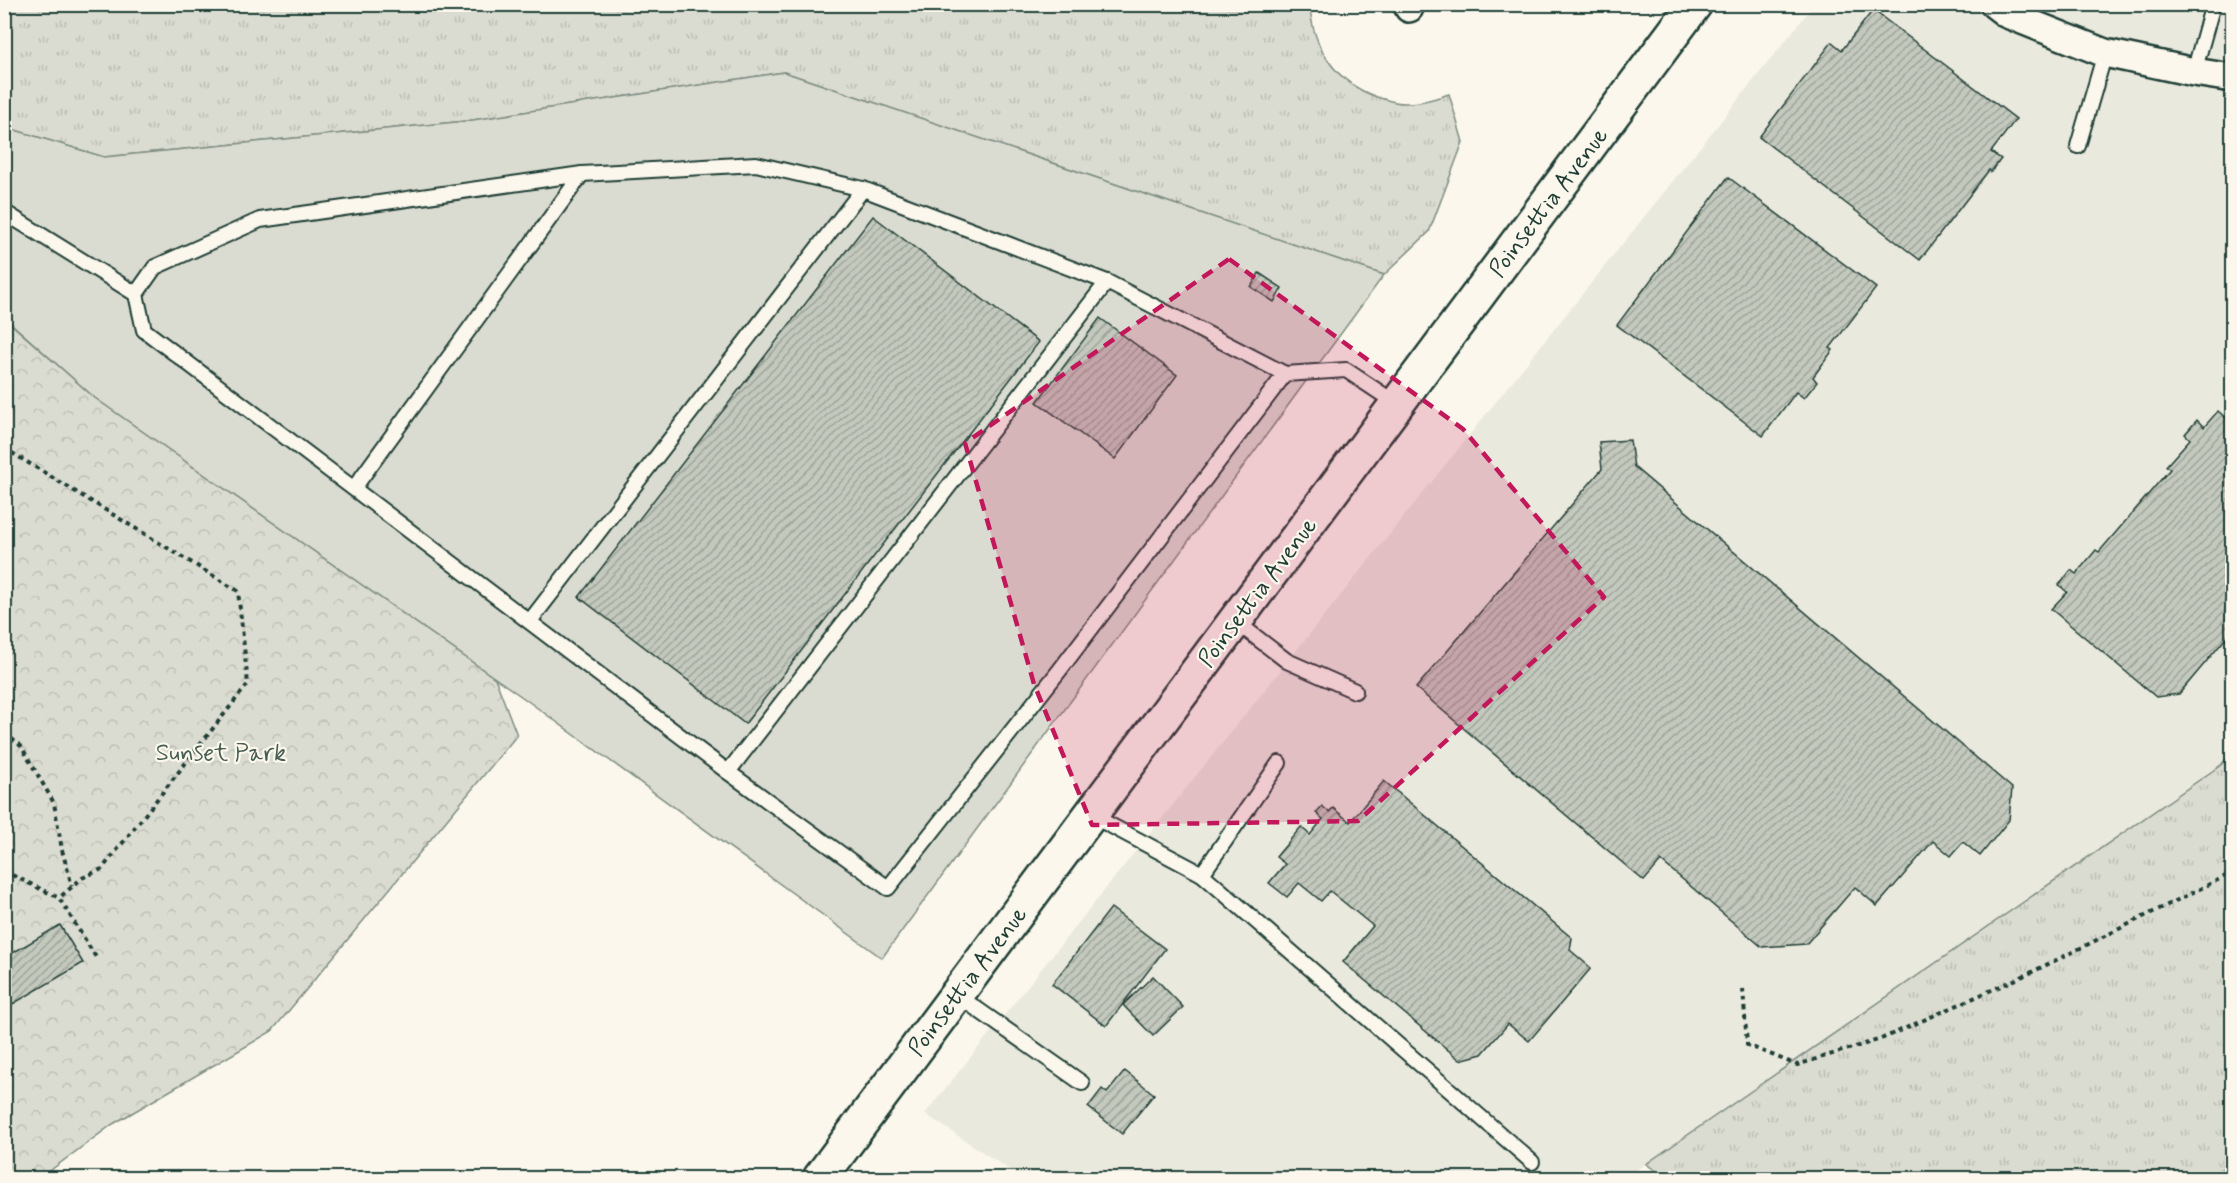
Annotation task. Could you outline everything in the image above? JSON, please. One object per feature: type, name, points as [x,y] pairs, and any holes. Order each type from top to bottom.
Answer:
[{"type":"main road","name":"Poinsettia Avenue","points":[[820,1179],[1695,4]]},
{"type":"street","points":[[1994,4],[2007,14],[2105,54],[2232,78]]},
{"type":"lane","points":[[2194,72],[2213,4]]},
{"type":"lane","points":[[2078,146],[2105,54]]},
{"type":"lane","points":[[136,294],[155,267],[260,220],[582,174],[756,164],[863,189],[1107,282],[1285,374],[1346,370],[1397,404]]},
{"type":"lane","points":[[354,488],[582,174]]},
{"type":"lane","points":[[530,621],[863,189]]},
{"type":"lane","points":[[4,212],[136,294],[144,330],[728,772],[888,888],[1059,670],[1285,374]]},
{"type":"lane","points":[[728,772],[1107,282]]},
{"type":"lane","points":[[1235,621],[1287,661],[1355,691]]},
{"type":"lane","points":[[1202,874],[1279,763]]},
{"type":"lane","points":[[1091,815],[1202,874],[1532,1162]]},
{"type":"lane","points":[[957,995],[1082,1083]]},
{"type":"path","points":[[4,448],[238,591],[248,684],[102,869],[82,878],[59,898]]},
{"type":"path","points":[[4,733],[21,747],[54,803],[62,850],[72,886]]},
{"type":"path","points":[[4,871],[59,898],[97,959]]},
{"type":"path","points":[[1743,989],[1748,1045],[1797,1065],[1881,1039],[2030,973],[2232,873]]},
{"type":"highlighted area","points":[[1229,259],[1463,429],[1604,597],[1358,821],[1092,825],[1034,684],[965,443]]},
{"type":"shaded area","points":[[1814,5],[2232,5],[2232,752],[2221,765],[1625,1178],[1022,1178],[925,1114]]},
{"type":"green space","points":[[4,5],[1310,5],[1321,49],[1338,73],[1362,91],[1396,102],[1418,102],[1449,94],[1463,142],[1429,232],[1384,275],[784,72],[466,121],[104,157],[5,127]]},
{"type":"green space","points":[[784,72],[1384,275],[882,958],[525,699],[95,398],[5,318],[5,127],[104,157],[466,121]]},
{"type":"green space","name":"Sunset Park","points":[[4,318],[95,398],[495,678],[517,735],[272,1031],[113,1124],[40,1178],[4,1178]]},
{"type":"green space","points":[[2232,752],[2232,1164],[2203,1178],[1667,1178],[1646,1164],[2221,765]]},
{"type":"building","points":[[1873,10],[2016,119],[1991,152],[2001,159],[1991,172],[1989,170],[1920,260],[1759,137],[1832,42],[1842,50]]},
{"type":"building","points":[[1728,177],[1876,288],[1830,348],[1833,350],[1813,377],[1817,382],[1804,398],[1796,392],[1763,436],[1617,325]]},
{"type":"building","points":[[873,216],[1039,342],[745,724],[579,597]]},
{"type":"building","points":[[1259,273],[1282,288],[1274,302],[1251,287]]},
{"type":"building","points":[[1100,318],[1177,375],[1115,459],[1037,402]]},
{"type":"building","points":[[2218,411],[2232,423],[2232,631],[2179,694],[2156,697],[2051,609],[2067,592],[2059,585],[2071,570],[2076,574],[2096,550],[2099,552],[2170,469],[2166,466],[2190,439],[2185,434],[2197,420],[2204,427]]},
{"type":"building","points":[[1630,440],[1634,467],[2012,788],[2009,820],[1980,856],[1963,842],[1951,856],[1933,841],[1877,906],[1855,887],[1806,944],[1762,947],[1661,861],[1644,881],[1416,688],[1602,469],[1599,442]]},
{"type":"building","points":[[1384,781],[1572,938],[1570,950],[1591,968],[1529,1041],[1508,1024],[1482,1054],[1460,1060],[1343,962],[1373,926],[1330,891],[1321,901],[1299,883],[1287,897],[1269,883],[1285,864],[1276,857],[1301,827],[1310,835],[1323,819],[1316,813],[1322,806],[1329,812],[1333,808],[1350,822]]},
{"type":"building","points":[[1111,908],[1165,949],[1106,1026],[1052,984]]},
{"type":"building","points":[[60,925],[83,963],[11,1005],[4,994],[4,958]]},
{"type":"building","points":[[1153,976],[1183,1007],[1153,1036],[1123,1005]]},
{"type":"building","points":[[1125,1071],[1154,1094],[1122,1134],[1088,1107],[1102,1089],[1107,1093]]}]
